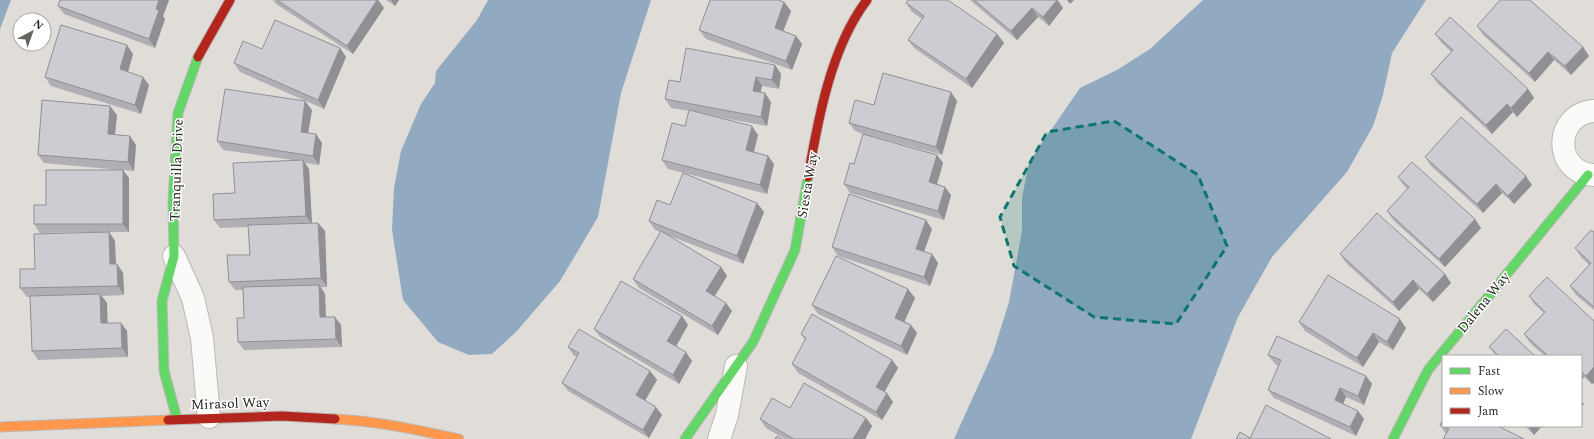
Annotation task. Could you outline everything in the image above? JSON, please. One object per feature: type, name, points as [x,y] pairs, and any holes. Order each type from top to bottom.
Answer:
[{"type":"street","name":"Tranquilla Drive","points":[[177,419],[164,371],[162,301],[174,256],[173,201],[178,112],[196,61],[230,0]]},
{"type":"street","name":"Siesta Way","points":[[685,439],[753,342],[795,250],[810,164],[832,67],[857,13],[867,0]]},
{"type":"street","name":"Dalena Way","points":[[1393,439],[1428,370],[1591,175],[1578,171],[1570,164],[1565,156],[1563,136],[1567,127],[1574,119],[1582,113],[1594,111]]},
{"type":"street","name":"Tranquilla Drive","points":[[174,256],[193,298],[202,338],[209,418]]},
{"type":"street","name":"Siesta Way","points":[[719,439],[727,416],[736,366]]},
{"type":"street","name":"Mirasol Way","points":[[0,426],[282,416],[354,420],[412,429],[459,439]]},
{"type":"highlighted area","points":[[1114,121],[1198,175],[1227,246],[1176,324],[1094,317],[1014,266],[1000,217],[1047,132]]},
{"type":"water","points":[[0,0],[11,0],[0,29]]},
{"type":"water","points":[[488,0],[651,0],[621,93],[598,217],[560,281],[516,332],[492,354],[469,355],[438,342],[403,300],[392,230],[394,188],[401,151],[421,104],[435,83],[436,71],[477,20]]},
{"type":"water","points":[[1203,0],[1426,0],[1392,53],[1383,95],[1373,126],[1347,172],[1272,257],[1238,317],[1191,439],[954,439],[993,353],[1009,302],[1022,231],[1022,198],[1029,162],[1080,88],[1117,70],[1150,49]]},
{"type":"building","points":[[60,0],[159,0],[156,9],[159,10],[149,39],[58,6]]},
{"type":"building","points":[[277,0],[377,0],[347,46]]},
{"type":"building","points":[[710,0],[778,0],[784,2],[775,28],[796,36],[786,61],[699,30]]},
{"type":"building","points":[[908,0],[948,0],[997,34],[966,79],[908,40],[924,16],[906,3]]},
{"type":"building","points":[[974,0],[1057,0],[1043,17],[1032,8],[1011,31]]},
{"type":"building","points":[[1500,0],[1530,0],[1583,47],[1565,66],[1548,52],[1529,73],[1477,26]]},
{"type":"building","points":[[1450,17],[1528,89],[1511,108],[1507,104],[1486,125],[1431,74],[1453,50],[1435,34]]},
{"type":"building","points":[[275,20],[340,48],[318,100],[234,63],[243,41],[262,49]]},
{"type":"building","points":[[61,25],[127,45],[120,69],[143,77],[135,105],[45,77]]},
{"type":"building","points":[[686,48],[775,65],[772,80],[756,77],[753,91],[765,93],[761,117],[665,99],[669,80],[680,82]]},
{"type":"building","points":[[883,73],[951,92],[936,147],[849,123],[855,100],[874,105]]},
{"type":"building","points":[[225,89],[305,101],[301,132],[316,134],[313,156],[217,141]]},
{"type":"building","points":[[42,100],[110,106],[108,134],[130,136],[128,162],[38,155]]},
{"type":"building","points":[[689,110],[752,126],[746,150],[768,156],[760,185],[662,160],[672,123],[685,126]]},
{"type":"building","points":[[1461,117],[1526,176],[1508,196],[1496,184],[1477,204],[1425,157]]},
{"type":"building","points":[[863,134],[937,155],[929,182],[945,187],[938,211],[844,184],[850,163],[854,164]]},
{"type":"building","points":[[303,160],[306,216],[214,220],[213,194],[235,193],[233,163]]},
{"type":"building","points":[[1412,162],[1475,219],[1439,259],[1387,211],[1409,187],[1398,177]]},
{"type":"building","points":[[46,170],[123,170],[123,224],[34,224],[34,205],[46,205]]},
{"type":"building","points":[[683,173],[757,203],[737,256],[649,221],[657,200],[670,205]]},
{"type":"building","points":[[849,194],[926,220],[916,249],[932,254],[924,277],[832,247]]},
{"type":"building","points":[[1377,213],[1445,274],[1427,294],[1413,280],[1393,302],[1340,254]]},
{"type":"building","points":[[318,223],[321,278],[229,282],[227,255],[250,255],[248,225]]},
{"type":"building","points":[[1591,230],[1594,232],[1594,307],[1570,286],[1591,263],[1575,248]]},
{"type":"building","points":[[661,231],[721,267],[706,291],[726,303],[712,326],[633,279]]},
{"type":"building","points":[[109,232],[110,264],[117,264],[118,286],[20,288],[20,269],[35,269],[34,234]]},
{"type":"building","points":[[836,256],[908,289],[895,318],[911,325],[901,346],[812,305]]},
{"type":"building","points":[[1328,275],[1400,319],[1387,342],[1373,333],[1357,358],[1299,322]]},
{"type":"building","points":[[1547,277],[1594,321],[1594,367],[1586,376],[1582,372],[1582,355],[1547,355],[1524,334],[1545,312],[1529,296]]},
{"type":"building","points":[[621,281],[682,316],[667,341],[686,352],[673,375],[594,329]]},
{"type":"building","points":[[319,285],[320,317],[335,317],[336,339],[238,342],[237,318],[244,318],[243,287]]},
{"type":"building","points":[[100,294],[101,323],[121,323],[122,348],[32,351],[30,296]]},
{"type":"building","points":[[812,314],[892,360],[876,387],[887,393],[876,412],[792,364],[806,338],[801,334]]},
{"type":"building","points":[[579,329],[650,371],[636,395],[656,407],[643,430],[562,383],[579,353],[568,347]]},
{"type":"building","points":[[1506,329],[1534,355],[1498,355],[1489,347]]},
{"type":"building","points":[[1277,336],[1366,376],[1358,396],[1340,388],[1335,400],[1358,411],[1350,427],[1268,390],[1281,360],[1268,355]]},
{"type":"building","points":[[804,383],[866,418],[853,439],[794,439],[760,419],[772,398],[790,408]]},
{"type":"building","points":[[1266,405],[1331,439],[1236,439],[1240,432],[1250,438]]},
{"type":"building","points":[[1444,427],[1500,427],[1524,439],[1443,439],[1449,429]]},
{"type":"building","points":[[777,436],[782,439],[775,439]]},
{"type":"traffic: fast","points":[[177,419],[164,371],[162,301],[174,256],[173,201],[178,113],[198,57]]},
{"type":"traffic: fast","points":[[1393,439],[1428,370],[1588,175]]},
{"type":"traffic: fast","points":[[685,439],[753,342],[795,250],[808,177]]},
{"type":"traffic: slow","points":[[335,419],[382,424],[459,439]]},
{"type":"traffic: slow","points":[[0,427],[168,420]]},
{"type":"traffic: jam","points":[[198,57],[230,0]]},
{"type":"traffic: jam","points":[[808,177],[816,131],[835,61],[844,39],[867,0]]},
{"type":"traffic: jam","points":[[168,420],[282,416],[335,419]]}]
